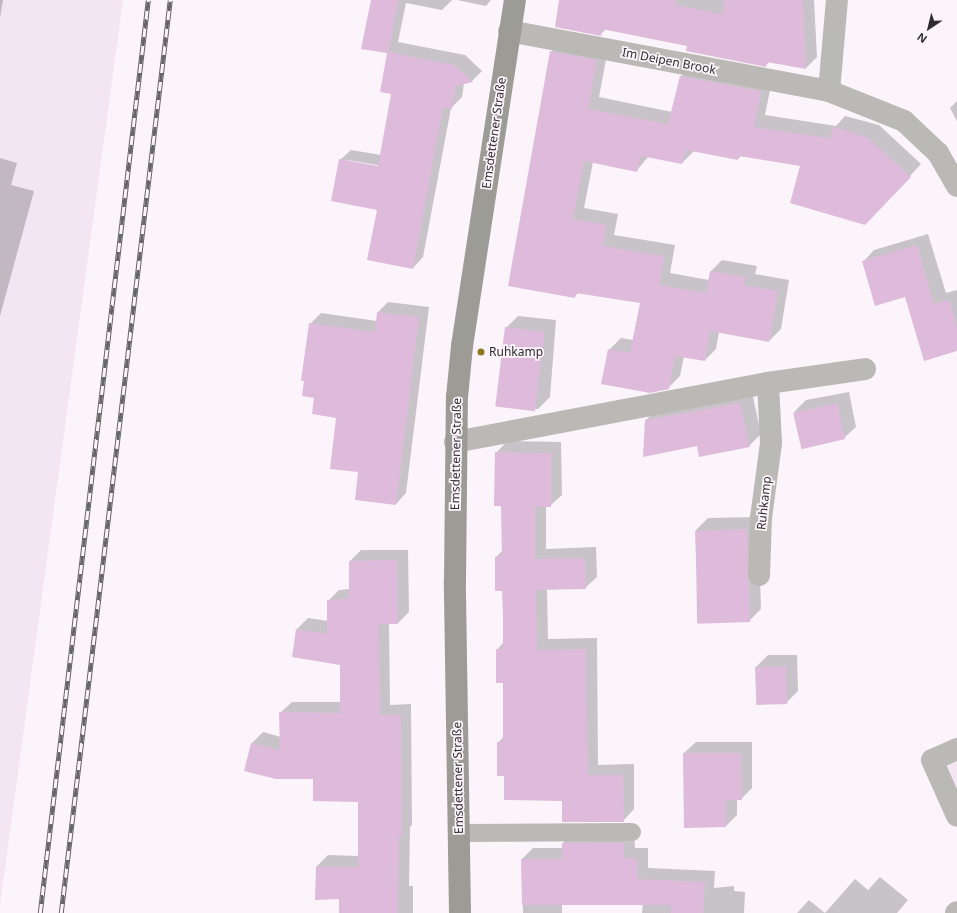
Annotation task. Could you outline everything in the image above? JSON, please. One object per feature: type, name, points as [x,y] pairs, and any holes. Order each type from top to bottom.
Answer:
[{"type":"street","name":"Emsdettener Straße","points":[[460,913],[455,442],[462,346],[509,31],[515,0]]},
{"type":"street","points":[[829,91],[836,0]]},
{"type":"street","name":"Im Deipen Brook","points":[[509,31],[829,91],[904,121],[938,153],[957,186]]},
{"type":"street","points":[[455,442],[768,383],[865,369]]},
{"type":"street","name":"Ruhkamp","points":[[760,575],[761,518],[771,443],[768,383]]},
{"type":"street","points":[[957,749],[932,760],[957,816]]},
{"type":"lane","points":[[458,833],[632,832]]},
{"type":"shaded area","points":[[0,0],[123,0],[0,905]]},
{"type":"shaded area","points":[[957,761],[957,791],[946,766]]},
{"type":"building","points":[[371,0],[399,0],[388,52],[454,65],[473,82],[456,86],[452,109],[443,107],[413,269],[367,260],[377,210],[331,201],[339,159],[378,166],[391,94],[380,92],[387,53],[361,49]]},
{"type":"building","points":[[559,0],[677,0],[676,5],[722,14],[725,0],[803,0],[806,69],[767,62],[766,67],[686,51],[687,46],[602,29],[601,36],[555,27]]},
{"type":"building","points":[[550,51],[597,60],[588,109],[668,124],[680,76],[761,91],[754,127],[830,138],[833,127],[867,137],[911,177],[865,225],[790,203],[800,166],[739,156],[738,160],[686,150],[682,164],[641,156],[637,172],[584,161],[573,219],[607,225],[603,246],[664,256],[659,285],[706,293],[710,271],[746,277],[744,285],[778,291],[769,342],[710,331],[705,361],[675,356],[669,389],[650,393],[601,384],[608,349],[630,353],[640,303],[576,293],[575,298],[508,286]]},
{"type":"building","points":[[917,245],[934,304],[949,300],[957,328],[957,351],[924,361],[905,297],[875,306],[862,261]]},
{"type":"building","points":[[377,312],[419,317],[396,505],[355,500],[358,472],[330,469],[336,418],[312,414],[314,398],[302,396],[304,381],[301,381],[309,323],[375,332]]},
{"type":"building","points":[[505,327],[545,332],[535,411],[495,406]]},
{"type":"building","points":[[740,403],[750,447],[699,457],[697,446],[643,457],[645,420]]},
{"type":"building","points":[[837,403],[845,439],[801,449],[793,413]]},
{"type":"building","points":[[495,452],[551,453],[551,507],[535,507],[535,559],[585,558],[586,589],[536,590],[537,650],[586,649],[588,775],[623,775],[624,822],[562,822],[562,801],[504,800],[504,776],[497,776],[497,742],[503,742],[503,683],[496,683],[496,649],[503,649],[503,617],[502,591],[495,591],[495,557],[502,556],[501,506],[494,506]]},
{"type":"building","points":[[747,529],[750,622],[698,624],[695,531]]},
{"type":"building","points":[[397,560],[398,624],[379,624],[380,715],[401,715],[402,837],[399,836],[398,913],[339,913],[339,899],[315,900],[316,866],[358,867],[358,802],[313,801],[313,779],[276,779],[244,771],[251,743],[280,750],[279,712],[340,713],[340,665],[292,657],[296,629],[327,634],[327,600],[349,598],[349,561]]},
{"type":"building","points":[[786,666],[787,704],[756,705],[755,667]]},
{"type":"building","points":[[683,753],[741,753],[742,800],[726,800],[726,827],[684,828]]},
{"type":"building","points":[[562,843],[624,843],[624,858],[637,858],[638,879],[705,882],[703,913],[671,913],[671,905],[522,905],[521,859],[562,859]]},
{"type":"railway","points":[[40,913],[148,0]]},
{"type":"railway","points":[[61,913],[170,0]]},
{"type":"place","name":"Ruhkamp","points":[[481,352]]}]
